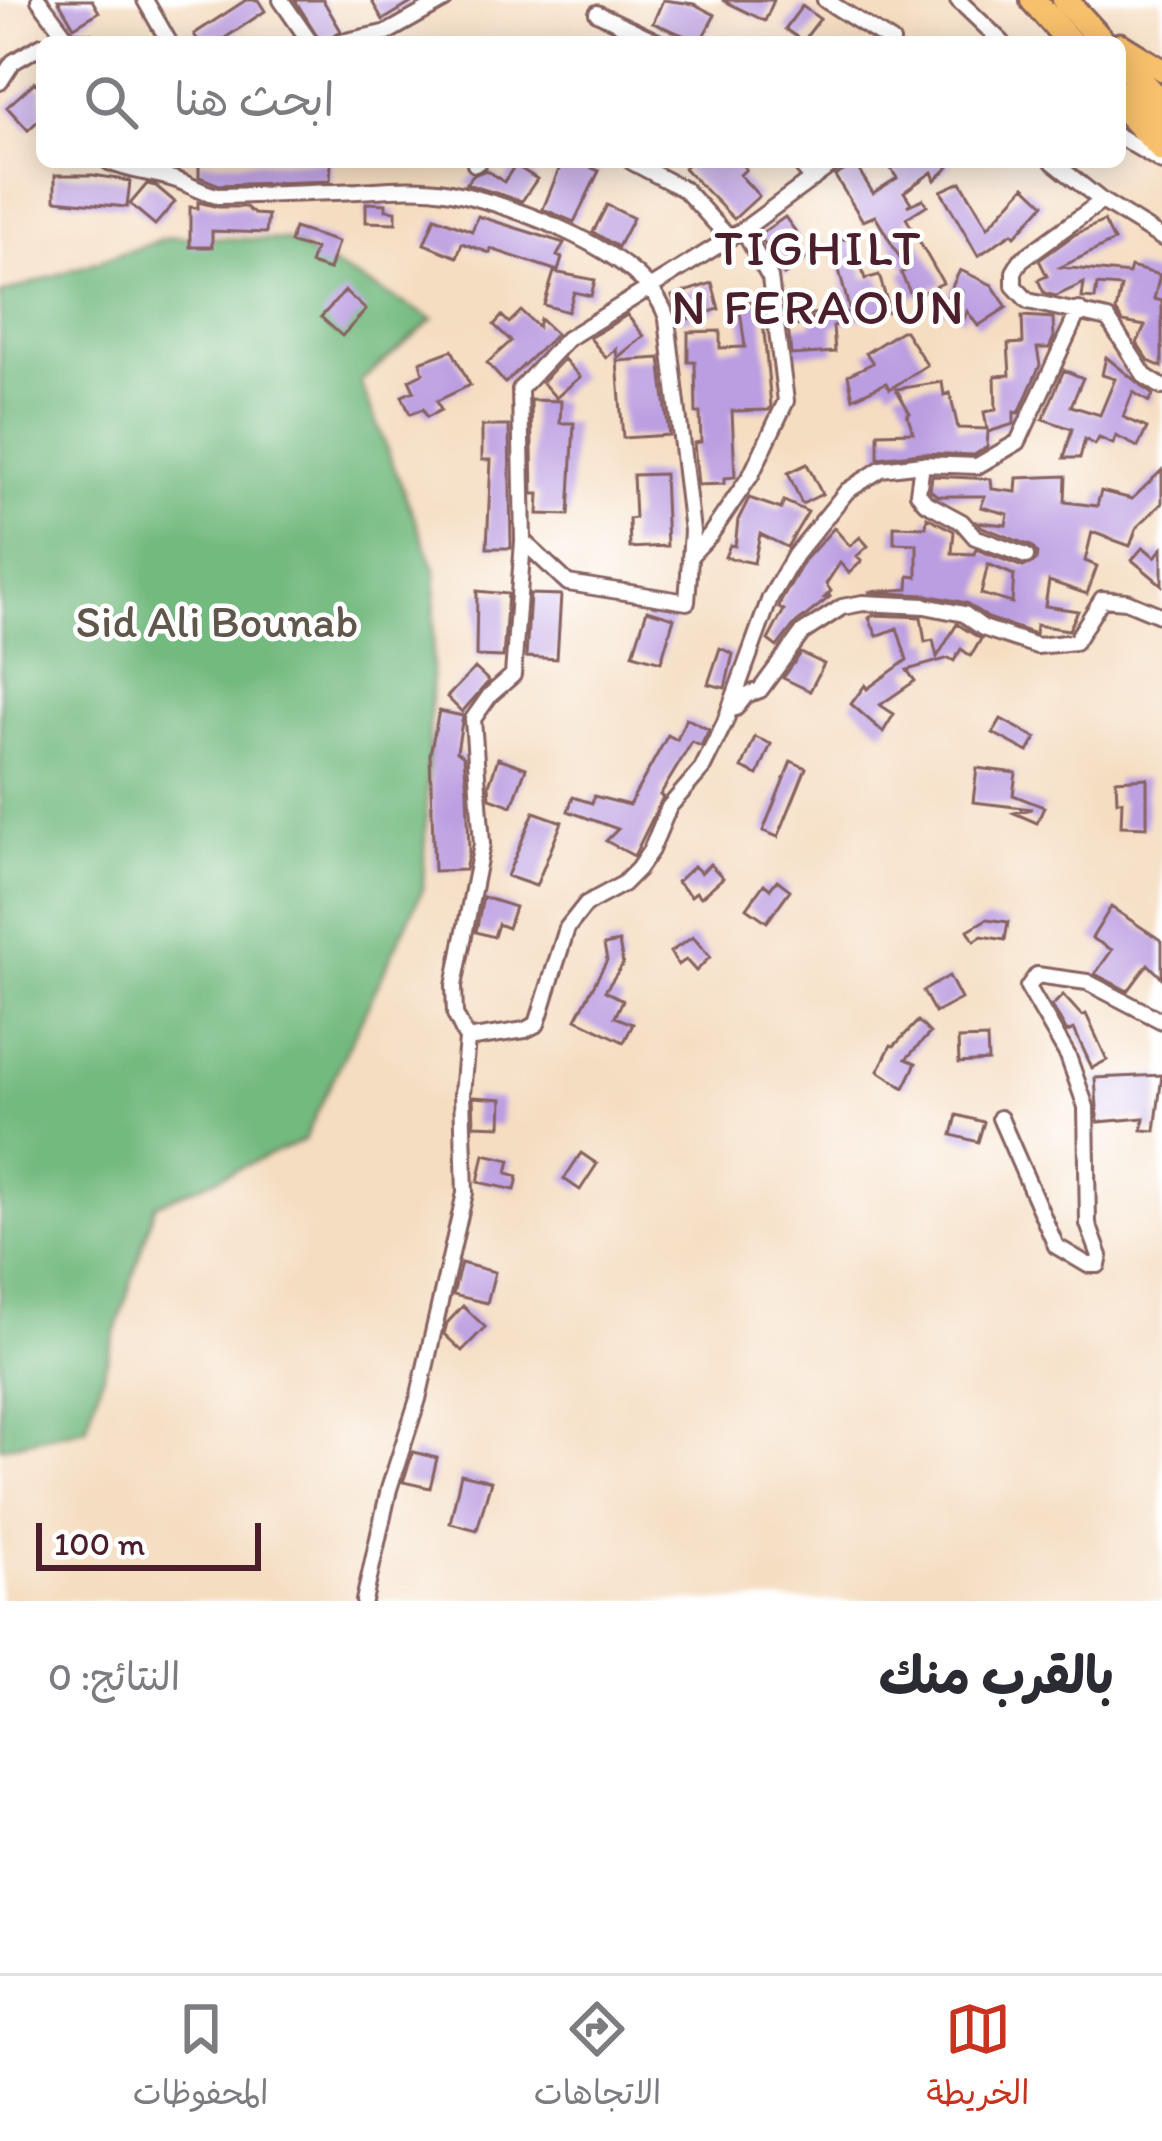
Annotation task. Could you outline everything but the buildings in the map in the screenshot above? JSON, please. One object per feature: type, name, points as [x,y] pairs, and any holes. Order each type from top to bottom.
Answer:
[{"type":"highway","points":[[1033,0],[1065,24]]},
{"type":"highway","points":[[1126,67],[1162,104]]},
{"type":"highway","points":[[1126,99],[1162,132]]},
{"type":"main road","points":[[1065,24],[1099,36]]},
{"type":"main road","points":[[1126,47],[1162,70]]},
{"type":"main road","points":[[1126,113],[1162,152]]},
{"type":"street","points":[[39,0],[47,36]]},
{"type":"street","points":[[145,0],[166,36]]},
{"type":"street","points":[[281,0],[306,36]]},
{"type":"street","points":[[369,36],[388,32],[421,6],[445,0]]},
{"type":"street","points":[[825,0],[882,36]]},
{"type":"street","points":[[958,0],[997,36]]},
{"type":"street","points":[[597,13],[645,36]]},
{"type":"street","points":[[0,82],[14,62],[36,51]]},
{"type":"street","points":[[1126,141],[1162,162]]},
{"type":"street","points":[[125,168],[177,178],[194,191],[218,196],[395,189],[450,192],[591,242],[650,286],[662,300],[667,319],[693,553],[687,602],[568,583],[523,541]]},
{"type":"street","points":[[643,168],[685,190],[729,238]]},
{"type":"street","points":[[803,168],[813,179]]},
{"type":"street","points":[[364,1601],[389,1489],[418,1399],[465,1193],[462,1094],[467,1039],[455,1014],[454,986],[482,844],[473,719],[490,694],[513,675],[523,541],[520,388],[568,338],[743,230],[827,168]]},
{"type":"street","points":[[1061,168],[1102,201],[1162,238]]},
{"type":"street","points":[[1102,201],[1021,260],[1014,272],[1014,286],[1028,301],[1108,319],[1145,376],[1162,387]]},
{"type":"street","points":[[693,553],[751,475],[786,401],[770,278],[743,230]]},
{"type":"street","points":[[467,1039],[537,1024],[567,928],[586,904],[622,884],[651,850],[669,807],[702,769],[725,722],[770,598],[795,555],[848,491],[881,469],[922,464],[977,466],[1018,442],[1079,310]]},
{"type":"street","points":[[922,464],[918,494],[925,502],[962,522],[975,537],[1026,556]]},
{"type":"street","points":[[725,722],[746,695],[760,690],[802,634],[842,608],[863,603],[925,606],[964,614],[982,628],[1009,638],[1056,646],[1075,643],[1102,599],[1126,601],[1162,616]]},
{"type":"street","points":[[1000,1118],[1055,1246],[1088,1265],[1098,1265],[1100,1256],[1088,1224],[1086,1107],[1068,1056],[1028,987],[1036,975],[1087,982],[1162,1021]]},
{"type":"green space","name":"Sid Ali Bounab","points":[[171,237],[286,240],[433,319],[360,382],[436,572],[423,889],[304,1140],[155,1205],[86,1428],[0,1447],[0,294]]},
{"type":"district","name":"TIGHILT N FERAOUN","points":[[819,276]]}]
